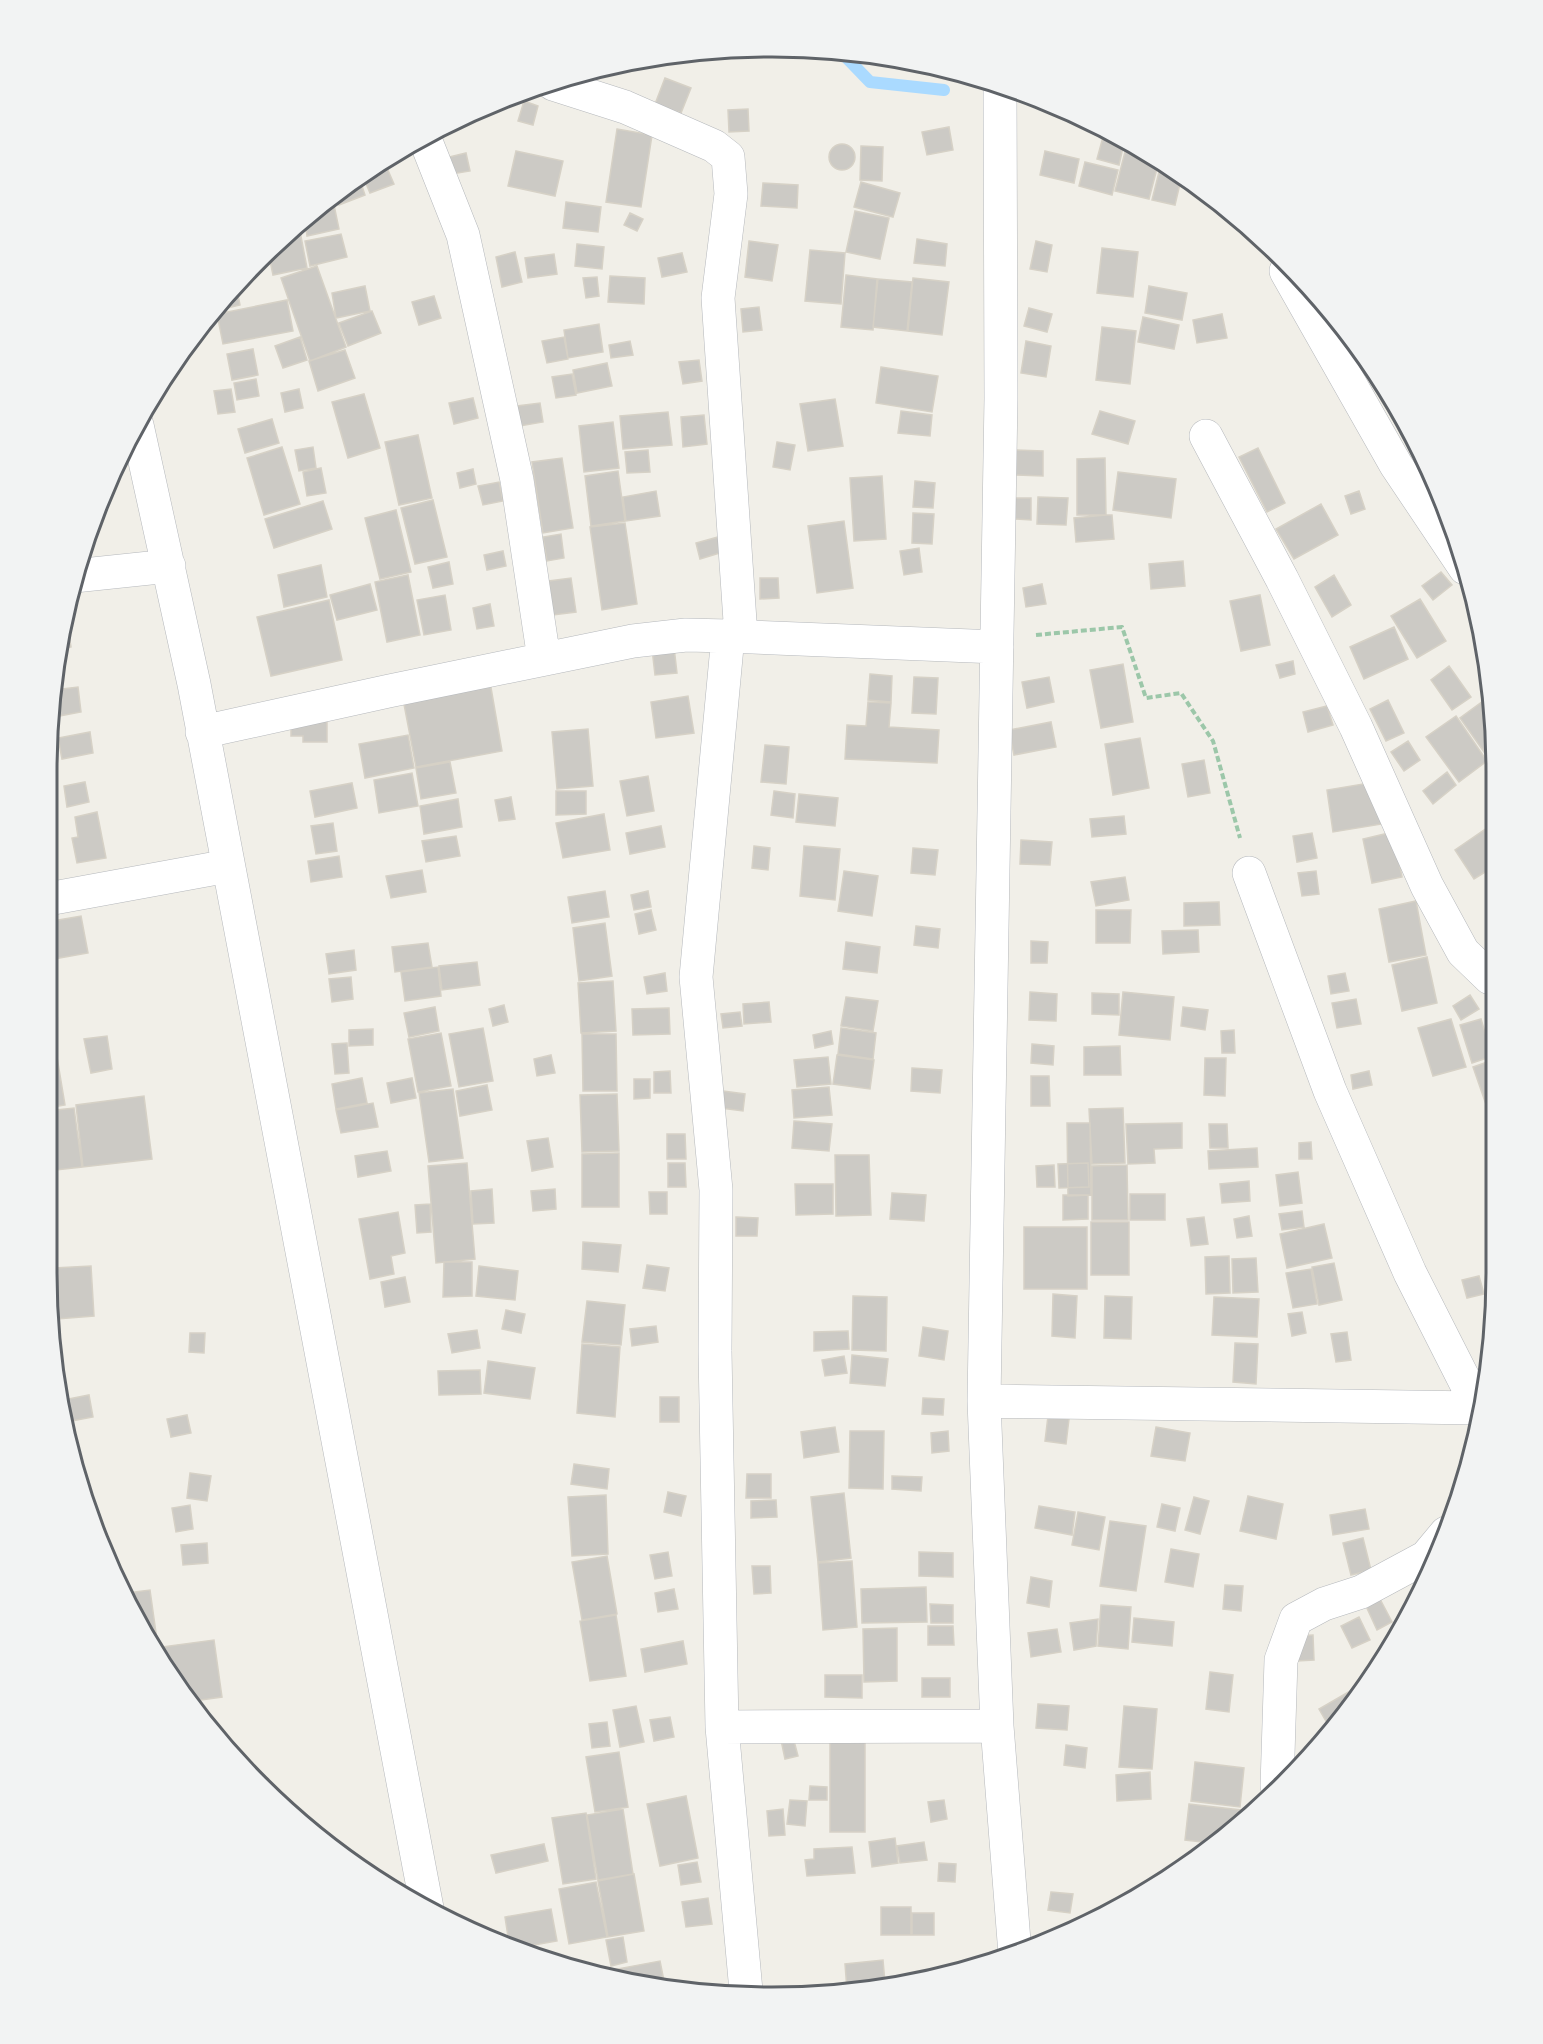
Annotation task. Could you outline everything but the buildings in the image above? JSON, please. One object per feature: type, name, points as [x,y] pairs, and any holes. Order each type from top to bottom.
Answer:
[{"type":"street","points":[[565,88],[625,107],[714,146],[728,157],[731,194],[718,298],[735,636],[696,977],[716,1190],[715,1351],[722,1727],[746,1986]]},
{"type":"street","points":[[1000,95],[1001,398],[984,1401],[997,1726],[1014,1944]]},
{"type":"street","points":[[428,146],[466,247],[517,480],[544,659]]},
{"type":"street","points":[[1293,282],[1396,465],[1448,543]]},
{"type":"street","points":[[1206,435],[1356,727],[1427,886],[1463,952],[1486,974]]},
{"type":"street","points":[[140,438],[202,732],[425,1897]]},
{"type":"street","points":[[85,575],[169,567]]},
{"type":"street","points":[[202,732],[633,641],[686,635],[997,643]]},
{"type":"street","points":[[57,897],[228,866]]},
{"type":"street","points":[[1249,873],[1330,1091],[1410,1273],[1474,1400]]},
{"type":"street","points":[[984,1401],[1472,1410]]},
{"type":"street","points":[[1277,1778],[1281,1660],[1296,1619],[1324,1604],[1361,1592],[1428,1555]]},
{"type":"street","points":[[722,1727],[997,1726]]},
{"type":"path","points":[[997,643],[1122,627],[1146,698],[1181,693],[1213,741],[1249,873]]},
{"type":"waterway","points":[[850,62],[870,82],[944,90]]}]
